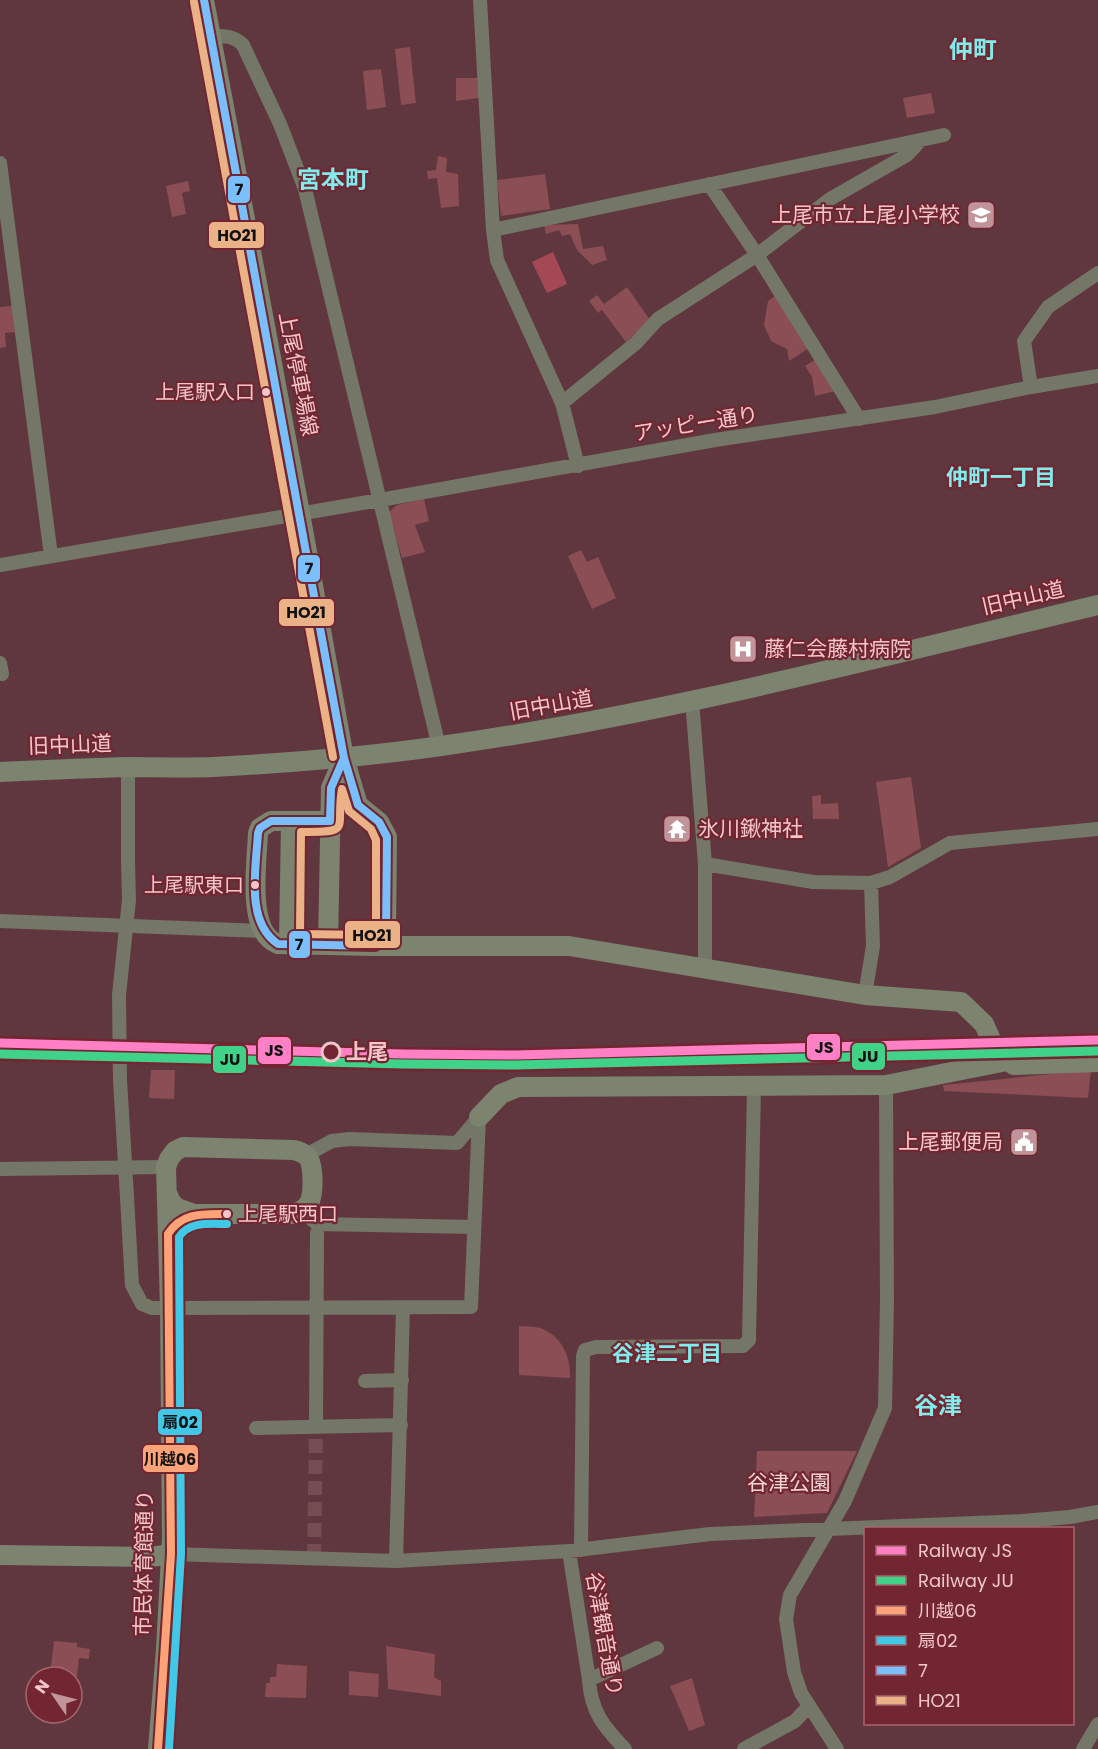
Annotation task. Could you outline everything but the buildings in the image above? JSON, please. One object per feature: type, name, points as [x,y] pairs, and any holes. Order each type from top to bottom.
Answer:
[{"type":"street","name":"上尾停車場線","points":[[204,0],[344,758],[358,805],[379,822],[387,837],[386,936],[375,946]]},
{"type":"street","points":[[480,0],[493,230],[497,260],[561,403],[578,466]]},
{"type":"street","points":[[210,36],[237,38],[243,45],[280,124],[305,189],[439,747]]},
{"type":"street","points":[[493,230],[944,135]]},
{"type":"street","points":[[561,403],[636,343],[658,319],[757,255],[830,199],[907,155],[921,140]]},
{"type":"street","points":[[0,162],[51,556]]},
{"type":"street","points":[[709,184],[757,255],[859,419]]},
{"type":"street","points":[[1031,387],[1024,341],[1048,307],[1098,273]]},
{"type":"street","name":"アッピー通り","points":[[0,565],[578,466],[715,440],[935,407],[1098,376]]},
{"type":"street","name":"旧中山道","points":[[0,772],[128,767],[210,767],[344,758],[439,747],[592,722],[1098,605]]},
{"type":"street","points":[[692,700],[705,864],[705,968]]},
{"type":"street","points":[[328,945],[331,788],[344,758]]},
{"type":"street","points":[[128,767],[128,910],[119,995],[120,1080],[132,1285],[142,1304],[152,1308],[471,1307],[479,1117]]},
{"type":"street","points":[[330,821],[271,821],[260,828],[256,911],[262,931],[271,942],[375,946],[569,946],[865,995],[961,1002],[984,1024],[997,1053],[1014,1065],[1098,1062]]},
{"type":"street","points":[[290,944],[291,821]]},
{"type":"street","points":[[705,864],[813,882],[871,883],[890,877],[950,843],[1098,829]]},
{"type":"street","points":[[865,995],[873,946],[871,883]]},
{"type":"street","points":[[0,921],[262,931]]},
{"type":"street","points":[[306,1155],[332,1141],[349,1139],[457,1143],[501,1094],[518,1087],[886,1085],[1007,1060]]},
{"type":"street","points":[[837,1749],[808,1707],[795,1672],[786,1619],[790,1595],[845,1501],[885,1408],[886,1085]]},
{"type":"street","name":"谷津観音通り","points":[[625,1749],[601,1723],[590,1697],[575,1551],[583,1356],[585,1350],[596,1347],[743,1346],[749,1340],[754,1086]]},
{"type":"street","points":[[0,1169],[166,1167],[175,1151],[183,1147],[294,1150],[306,1155],[310,1161],[311,1199],[302,1211],[294,1214],[194,1214],[184,1216],[177,1221],[168,1234]]},
{"type":"street","name":"市民体育館通り","points":[[158,1749],[171,1554],[170,1308],[166,1167]]},
{"type":"street","points":[[166,1193],[177,1208],[194,1214]]},
{"type":"street","points":[[302,1211],[317,1224],[474,1227]]},
{"type":"street","points":[[316,1427],[317,1233]]},
{"type":"street","points":[[396,1561],[403,1308]]},
{"type":"street","points":[[365,1381],[402,1380]]},
{"type":"street","points":[[255,1428],[401,1425]]},
{"type":"street","points":[[904,1527],[1022,1521],[1098,1512]]},
{"type":"street","points":[[0,1554],[151,1557],[171,1554],[396,1561],[575,1551],[710,1534],[864,1529]]},
{"type":"street","points":[[589,1680],[657,1648]]},
{"type":"street","points":[[744,1749],[795,1720],[808,1707]]},
{"type":"street","points":[[1083,1749],[1098,1724]]},
{"type":"green space","points":[[410,47],[416,103],[401,105],[395,49]]},
{"type":"green space","points":[[381,69],[386,107],[367,110],[363,71]]},
{"type":"green space","points":[[456,78],[479,78],[479,98],[456,101]]},
{"type":"green space","points":[[931,93],[935,113],[907,118],[903,98]]},
{"type":"green space","points":[[438,156],[447,158],[446,172],[458,174],[459,206],[441,208],[437,178],[428,179],[427,171],[436,170]]},
{"type":"green space","points":[[545,174],[550,209],[501,216],[497,180]]},
{"type":"green space","points":[[188,181],[190,191],[182,193],[186,214],[172,217],[166,186]]},
{"type":"green space","points":[[578,224],[583,249],[603,246],[607,260],[592,265],[577,250],[570,234],[562,236],[559,230],[546,234],[544,225]]},
{"type":"green space","points":[[627,287],[650,320],[626,342],[602,310],[598,313],[589,301],[597,295],[604,304]]},
{"type":"green space","points":[[776,295],[809,348],[789,361],[787,349],[771,341],[764,325],[768,301]]},
{"type":"green space","points":[[13,306],[15,332],[5,333],[6,347],[0,348],[0,307]]},
{"type":"green space","points":[[816,359],[836,391],[815,396],[812,377],[805,366]]},
{"type":"green space","points":[[424,499],[429,521],[415,525],[425,552],[402,558],[389,512],[397,505]]},
{"type":"green space","points":[[581,550],[587,562],[598,557],[616,598],[592,609],[568,556]]},
{"type":"green space","points":[[911,777],[921,848],[888,867],[876,782]]},
{"type":"green space","points":[[821,795],[821,804],[838,803],[839,819],[813,819],[812,796]]},
{"type":"green space","points":[[151,1070],[175,1070],[174,1099],[149,1098]]},
{"type":"green space","points":[[1091,1070],[1088,1098],[944,1091],[943,1085]]},
{"type":"green space","points":[[519,1326],[540,1328],[561,1343],[569,1363],[570,1378],[519,1375]]},
{"type":"green space","name":"谷津公園","points":[[757,1451],[857,1451],[827,1513],[754,1517]]},
{"type":"green space","points":[[54,1641],[77,1643],[77,1647],[90,1649],[89,1659],[79,1658],[78,1665],[51,1665]]},
{"type":"green space","points":[[386,1646],[435,1654],[434,1677],[441,1681],[441,1696],[388,1689]]},
{"type":"green space","points":[[277,1664],[307,1666],[306,1698],[265,1697],[266,1683],[270,1683],[270,1677],[276,1677]]},
{"type":"green space","points":[[349,1671],[379,1674],[378,1697],[349,1695]]},
{"type":"green space","points":[[692,1678],[705,1725],[689,1731],[670,1686]]},
{"type":"shaded area","points":[[553,252],[567,284],[547,293],[532,262]]},
{"type":"tunnel","points":[[314,1558],[316,1427]]},
{"type":"rail line","name":"JS","points":[[0,1043],[516,1055],[1098,1040]]},
{"type":"rail line","name":"JU","points":[[0,1054],[516,1065],[1098,1051]]},
{"type":"transit line","name":"7","points":[[204,0],[344,758]]},
{"type":"transit line","name":"HO21","points":[[194,2],[333,757]]},
{"type":"transit line","name":"7","points":[[344,758],[358,805],[379,822],[387,837],[386,935],[384,940],[375,946],[278,944],[268,934],[257,908],[255,878],[258,833],[260,828],[271,821],[330,821],[331,788],[344,758]]},
{"type":"transit line","name":"HO21","points":[[342,789],[349,811],[371,829],[376,840],[376,933],[372,935],[300,934],[301,832],[329,831],[339,826],[342,789]]},
{"type":"transit line","name":"川越06","points":[[158,1749],[171,1554],[168,1234],[186,1218],[227,1214]]},
{"type":"transit line","name":"扇02","points":[[169,1749],[181,1554],[179,1237],[188,1228],[194,1226],[227,1224]]},
{"type":"place","name":"上尾市立上尾小学校","points":[[981,215]]},
{"type":"place","name":"上尾駅入口","points":[[266,392]]},
{"type":"place","name":"藤仁会藤村病院","points":[[743,649]]},
{"type":"place","name":"氷川鍬神社","points":[[677,829]]},
{"type":"place","name":"上尾駅東口","points":[[255,885]]},
{"type":"place","name":"上尾","points":[[331,1052]]},
{"type":"place","name":"上尾郵便局","points":[[1024,1142]]},
{"type":"place","name":"上尾駅西口","points":[[227,1214]]},
{"type":"district","name":"仲町","points":[[973,50]]},
{"type":"district","name":"宮本町","points":[[333,180]]},
{"type":"district","name":"仲町一丁目","points":[[1001,477]]},
{"type":"district","name":"谷津二丁目","points":[[667,1353]]},
{"type":"district","name":"谷津","points":[[938,1406]]}]
